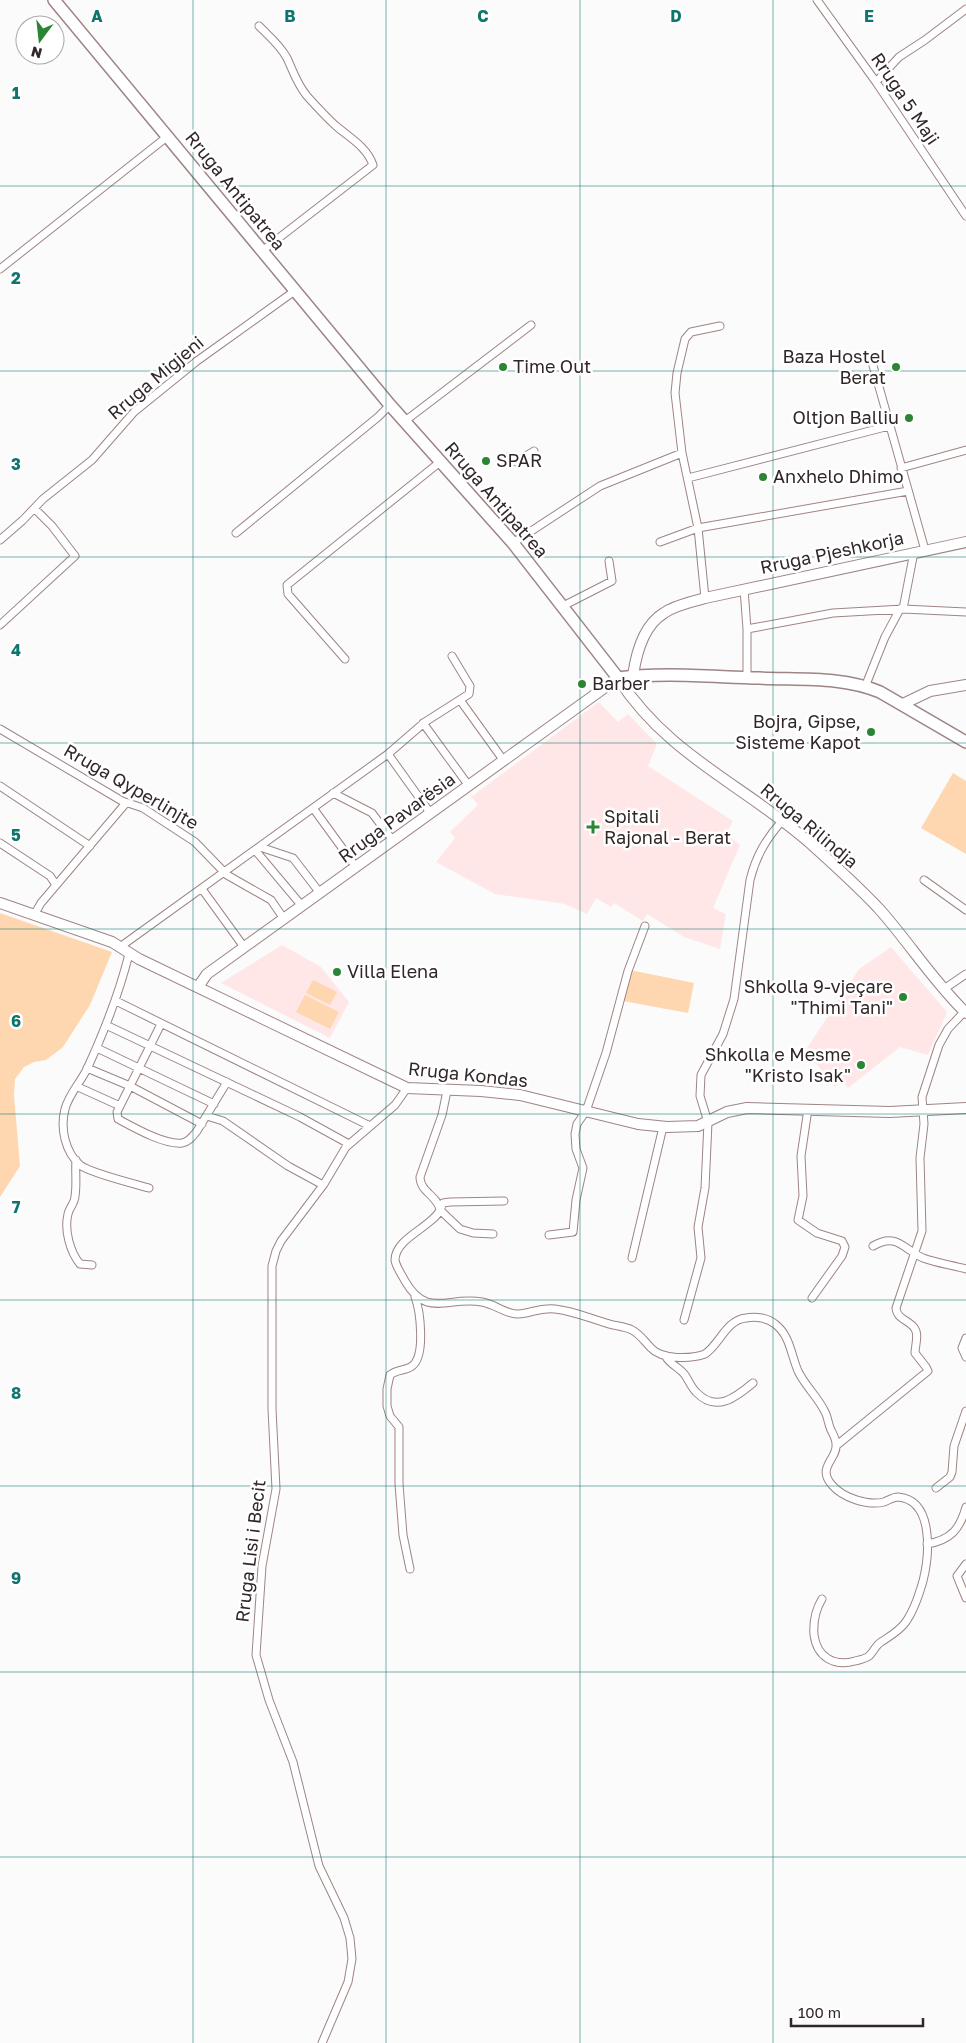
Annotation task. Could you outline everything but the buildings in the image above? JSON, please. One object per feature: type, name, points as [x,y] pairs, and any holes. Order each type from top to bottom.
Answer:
[{"type":"main road","name":"Rruga Antipatrea","points":[[54,0],[390,405],[514,543],[618,678]]},
{"type":"main road","points":[[618,678],[633,676],[825,680],[865,687],[880,692],[903,704],[966,742]]},
{"type":"street","name":"Rruga 5 Maji","points":[[817,0],[876,82],[966,216]]},
{"type":"street","points":[[876,82],[899,57],[966,9]]},
{"type":"street","points":[[259,26],[274,40],[286,56],[294,76],[306,94],[335,125],[365,150],[373,165],[262,251]]},
{"type":"street","points":[[0,269],[168,136]]},
{"type":"street","name":"Rruga Migjeni","points":[[0,540],[35,509],[43,499],[92,460],[134,412],[197,360],[296,290]]},
{"type":"street","points":[[405,421],[530,326]]},
{"type":"street","points":[[705,598],[698,528],[682,453],[675,393],[677,373],[685,339],[691,332],[720,326]]},
{"type":"street","points":[[872,362],[925,550]]},
{"type":"street","points":[[236,533],[378,417],[390,405]]},
{"type":"street","points":[[688,478],[889,426]]},
{"type":"street","points":[[901,468],[966,450]]},
{"type":"street","points":[[508,457],[516,462],[534,451]]},
{"type":"street","points":[[514,543],[600,486],[682,453]]},
{"type":"street","points":[[345,659],[288,594],[287,585],[440,462]]},
{"type":"street","points":[[660,542],[698,528],[908,491]]},
{"type":"street","points":[[0,625],[75,558],[74,553],[35,509]]},
{"type":"street","name":"Rruga Pjeshkorja","points":[[633,676],[639,649],[654,621],[664,613],[705,598],[966,542]]},
{"type":"street","points":[[865,687],[885,637],[901,609],[914,552]]},
{"type":"street","points":[[563,606],[612,581],[609,561]]},
{"type":"street","points":[[744,589],[747,629],[747,678]]},
{"type":"street","points":[[747,629],[833,613],[901,609],[966,612]]},
{"type":"street","points":[[120,947],[388,754],[423,723],[469,694],[470,688],[452,656]]},
{"type":"street","name":"Rruga Pavarësia","points":[[198,987],[204,976],[618,678]]},
{"type":"street","name":"Rruga Rilindja","points":[[618,678],[641,710],[672,741],[782,821],[821,853],[881,912],[965,1013]]},
{"type":"street","points":[[903,704],[926,692],[966,684]]},
{"type":"street","points":[[460,700],[504,761]]},
{"type":"street","points":[[423,723],[469,786]]},
{"type":"street","name":"Rruga Qyperlinjte","points":[[0,728],[126,803],[143,808],[195,842],[224,873],[270,900],[284,918]]},
{"type":"street","points":[[388,754],[431,814]]},
{"type":"street","points":[[0,786],[90,846]]},
{"type":"street","points":[[333,793],[372,813],[393,841]]},
{"type":"street","points":[[34,915],[41,903],[126,803]]},
{"type":"street","points":[[313,808],[356,867]]},
{"type":"street","points":[[684,1320],[701,1258],[698,1227],[705,1188],[708,1122],[700,1096],[701,1075],[725,1029],[734,999],[750,880],[754,865],[764,844],[782,821]]},
{"type":"street","points":[[0,843],[50,876],[56,885]]},
{"type":"street","points":[[257,848],[293,858],[320,893]]},
{"type":"street","points":[[257,848],[302,906]]},
{"type":"street","points":[[924,880],[966,910]]},
{"type":"street","points":[[202,889],[244,947]]},
{"type":"street","name":"Rruga Kondas","points":[[0,903],[103,939],[120,947],[129,954],[407,1088],[481,1091],[520,1095],[638,1124],[663,1127],[691,1126],[708,1122],[738,1109],[890,1112],[966,1108]]},
{"type":"street","points":[[549,1235],[573,1232],[576,1200],[583,1168],[576,1149],[575,1134],[577,1124],[586,1111],[606,1053],[628,971],[644,926]]},
{"type":"street","points":[[129,954],[116,1001],[97,1048],[78,1087],[70,1097],[65,1110],[64,1122],[66,1144],[76,1160],[85,1168],[149,1188]]},
{"type":"street","points":[[944,989],[966,974]]},
{"type":"street","points":[[116,1001],[370,1126]]},
{"type":"street","points":[[822,1599],[816,1614],[815,1641],[823,1655],[836,1663],[846,1663],[869,1656],[881,1642],[898,1631],[914,1607],[923,1581],[927,1544],[924,1516],[917,1507],[907,1499],[894,1498],[884,1502],[873,1503],[862,1502],[849,1497],[832,1485],[826,1475],[826,1469],[837,1445],[928,1371],[915,1353],[915,1328],[896,1313],[922,1231],[920,1158],[924,1130],[922,1097],[939,1045],[948,1029],[965,1013]]},
{"type":"street","points":[[161,1024],[117,1112],[118,1118],[145,1132],[176,1142],[188,1141],[202,1124],[226,1082]]},
{"type":"street","points":[[106,1025],[300,1116],[349,1144]]},
{"type":"street","points":[[97,1048],[214,1104]]},
{"type":"street","points":[[87,1068],[130,1086],[202,1124]]},
{"type":"street","points":[[78,1087],[120,1106]]},
{"type":"street","name":"Rruga Lisi i Becit","points":[[322,2043],[348,1982],[352,1959],[350,1938],[344,1918],[319,1866],[293,1762],[275,1719],[261,1677],[256,1644],[262,1566],[276,1489],[272,1404],[272,1266],[281,1241],[323,1185],[349,1144],[395,1105],[407,1088]]},
{"type":"street","points":[[447,1091],[442,1115],[420,1177],[422,1188],[437,1203],[440,1210],[460,1229],[473,1233],[493,1234]]},
{"type":"street","points":[[808,1109],[801,1156],[803,1196],[798,1220],[817,1233],[837,1238],[842,1241],[845,1248],[842,1256],[812,1298]]},
{"type":"street","points":[[207,1116],[230,1126],[293,1169],[323,1185]]},
{"type":"street","points":[[632,1258],[663,1127]]},
{"type":"street","points":[[76,1160],[75,1199],[70,1208],[67,1222],[69,1238],[75,1258],[80,1264],[92,1265]]},
{"type":"street","points":[[410,1569],[403,1535],[399,1484],[399,1427],[388,1412],[386,1399],[390,1375],[395,1371],[412,1367],[418,1355],[420,1315],[414,1294],[397,1265],[396,1257],[407,1240],[435,1218],[444,1203],[504,1201]]},
{"type":"street","points":[[873,1246],[883,1240],[888,1240],[902,1244],[930,1260],[966,1269]]},
{"type":"street","points":[[414,1294],[421,1300],[429,1303],[478,1301],[493,1304],[512,1314],[547,1308],[574,1312],[628,1328],[642,1338],[652,1350],[676,1358],[705,1354],[728,1328],[739,1319],[752,1318],[770,1321],[784,1333],[799,1374],[826,1412],[837,1445]]},
{"type":"street","points":[[966,1338],[962,1348],[966,1357]]},
{"type":"street","points":[[666,1356],[683,1372],[697,1392],[713,1402],[732,1400],[753,1383]]},
{"type":"street","points":[[936,1488],[950,1477],[952,1472],[954,1446],[966,1411]]},
{"type":"street","points":[[927,1544],[944,1539],[960,1525],[966,1507]]},
{"type":"street","points":[[960,1525],[966,1531]]},
{"type":"street","points":[[966,1564],[957,1576],[966,1598]]},
{"type":"shaded area","name":"Spitali Rajonal - Berat","points":[[599,702],[618,722],[628,714],[657,744],[648,766],[733,821],[726,834],[740,845],[713,908],[726,914],[720,949],[684,937],[647,914],[643,921],[614,903],[611,907],[596,898],[587,914],[565,904],[495,894],[436,862],[455,838],[450,832],[478,805],[471,797]]},
{"type":"shaded area","points":[[953,773],[966,781],[966,854],[921,828]]},
{"type":"shaded area","points":[[0,913],[112,952],[90,1005],[63,1047],[46,1060],[34,1062],[24,1067],[15,1079],[14,1095],[20,1166],[0,1197]]},
{"type":"shaded area","points":[[282,945],[321,967],[349,1002],[330,1038],[221,983]]},
{"type":"shaded area","points":[[891,947],[947,1012],[928,1055],[900,1047],[848,1088],[843,1081],[835,1087],[813,1060],[807,1048],[859,969]]},
{"type":"shaded area","points":[[630,970],[694,983],[688,1013],[623,1001]]},
{"type":"shaded area","points":[[313,980],[337,992],[330,1005],[306,993]]},
{"type":"shaded area","points":[[305,995],[339,1012],[330,1029],[296,1012]]},
{"type":"place","name":"Time Out","points":[[503,367]]},
{"type":"place","name":"Baza Hostel Berat","points":[[896,367]]},
{"type":"place","name":"Oltjon Balliu","points":[[909,418]]},
{"type":"place","name":"SPAR","points":[[486,461]]},
{"type":"place","name":"Anxhelo Dhimo","points":[[763,477]]},
{"type":"place","name":"Barber","points":[[582,684]]},
{"type":"place","name":"Bojra, Gipse, Sisteme Kapot","points":[[871,732]]},
{"type":"place","name":"Spitali Rajonal - Berat","points":[[593,827]]},
{"type":"place","name":"Villa Elena","points":[[337,972]]},
{"type":"place","name":"Shkolla 9-vjeçare \"Thimi Tani\"","points":[[903,997]]},
{"type":"place","name":"Shkolla e Mesme \"Kristo Isak\"","points":[[861,1065]]}]
